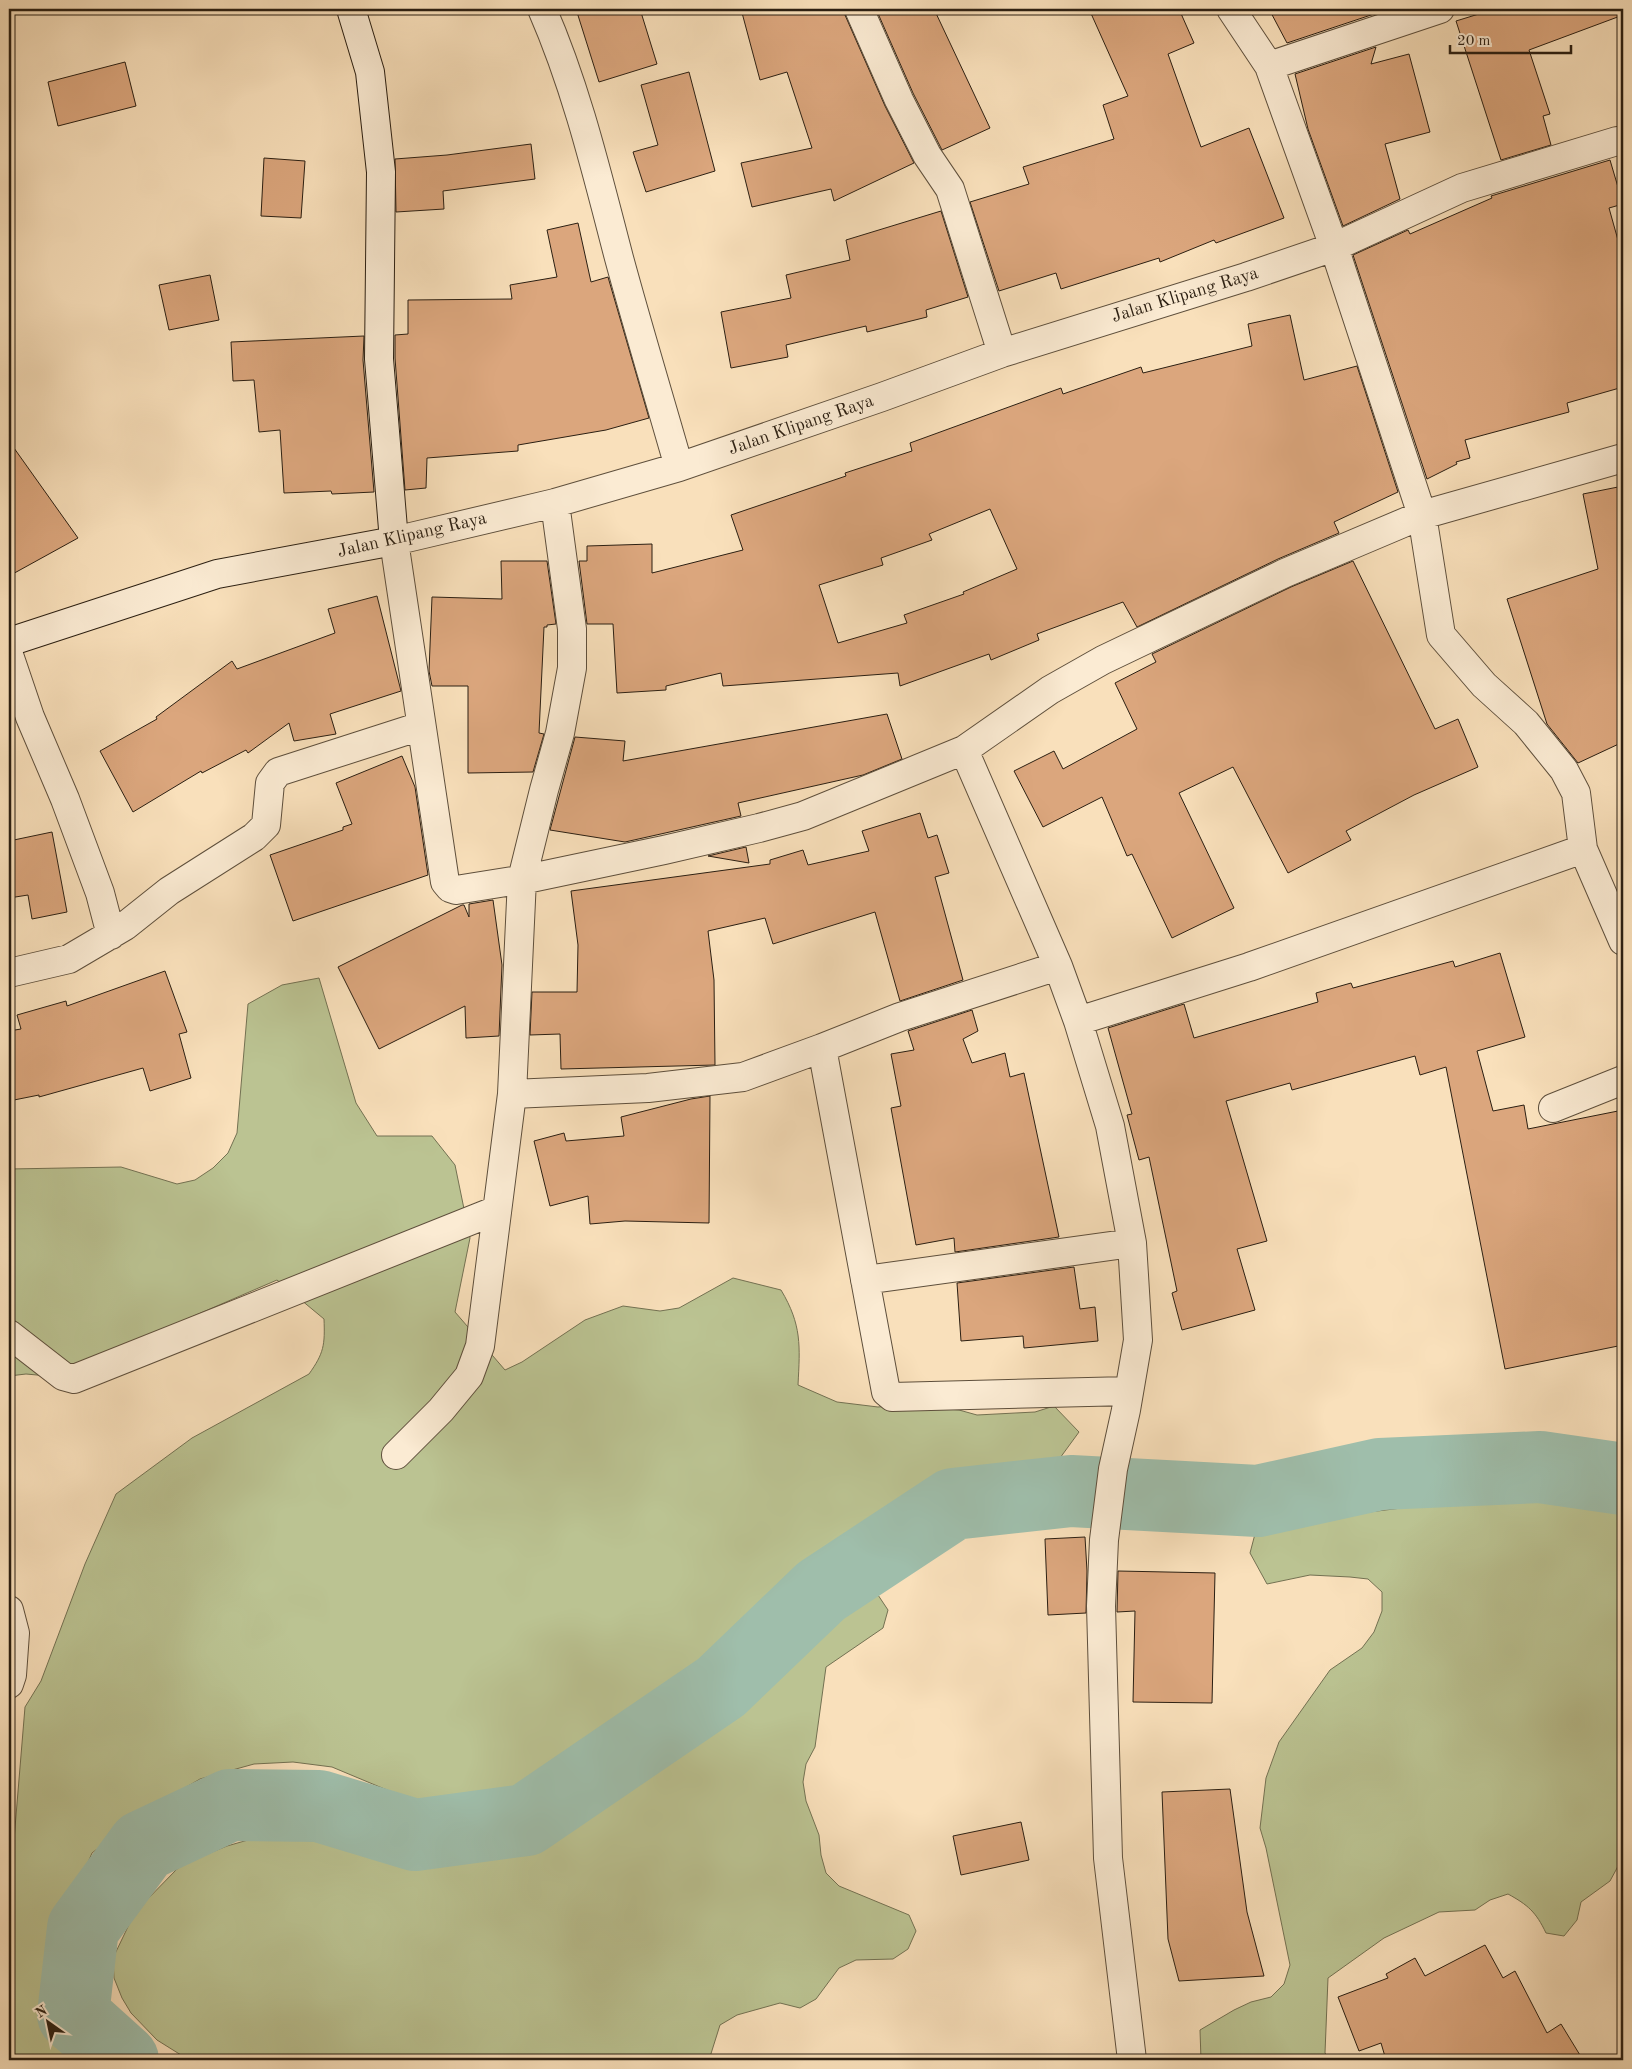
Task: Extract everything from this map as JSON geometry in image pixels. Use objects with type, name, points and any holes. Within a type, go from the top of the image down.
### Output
[{"type":"street","points":[[351,9],[370,72],[382,172],[379,359],[394,541],[446,882],[448,886],[456,890],[522,879],[674,848],[803,816],[964,750],[1050,690],[1103,660],[1286,573],[1422,515],[1623,458]]},
{"type":"street","points":[[542,9],[578,104],[622,270],[679,466]]},
{"type":"street","points":[[859,9],[903,108],[927,155],[950,189],[1002,353]]},
{"type":"street","points":[[1231,9],[1269,66],[1334,247],[1422,515],[1441,635],[1484,685],[1526,723],[1564,770],[1576,793],[1583,850],[1623,941]]},
{"type":"street","points":[[1269,66],[1440,9]]},
{"type":"street","name":"Jalan Klipang Raya","points":[[9,642],[217,574],[394,541],[554,503],[679,466],[882,397],[1002,353],[1246,277],[1334,247],[1462,188],[1618,141]]},
{"type":"street","points":[[396,1455],[441,1410],[469,1376],[480,1346],[512,1094],[522,879],[560,734],[572,668],[572,629],[554,503]]},
{"type":"street","points":[[9,655],[30,717],[100,893],[111,935]]},
{"type":"street","points":[[9,972],[69,960],[111,935],[169,891],[234,850],[263,829],[268,816],[270,783],[278,772],[421,726]]},
{"type":"street","points":[[964,750],[1058,966],[1078,1021],[1110,1126],[1132,1243],[1138,1340],[1113,1469],[1104,1540],[1101,1606],[1108,1858],[1132,2060]]},
{"type":"street","points":[[1078,1021],[1249,967],[1583,850]]},
{"type":"street","points":[[512,1094],[648,1088],[743,1077],[900,1017],[1058,966]]},
{"type":"street","points":[[822,1048],[886,1392],[892,1397],[1129,1391]]},
{"type":"street","points":[[1553,1108],[1623,1080]]},
{"type":"street","points":[[9,1334],[63,1376],[74,1379],[497,1210]]},
{"type":"street","points":[[865,1280],[1132,1243]]},
{"type":"street","points":[[9,1610],[15,1633],[12,1675],[9,1684]]},
{"type":"green space","points":[[319,978],[356,1103],[377,1136],[432,1136],[455,1165],[470,1238],[455,1312],[505,1370],[522,1362],[585,1320],[623,1306],[660,1311],[679,1308],[733,1278],[781,1290],[793,1314],[798,1336],[798,1385],[837,1402],[878,1407],[899,1405],[959,1410],[977,1415],[1035,1412],[1054,1406],[1079,1432],[1060,1458],[958,1486],[894,1514],[799,1594],[668,1693],[511,1801],[435,1820],[421,1808],[387,1790],[332,1767],[293,1762],[254,1764],[200,1779],[149,1809],[92,1853],[57,1937],[71,2051],[80,2060],[9,2060],[9,1848],[14,1840],[25,1707],[41,1681],[85,1564],[116,1494],[192,1438],[309,1374],[321,1354],[324,1342],[324,1319],[277,1280],[122,1347],[48,1376],[26,1374],[9,1376],[9,1169],[121,1167],[177,1184],[195,1180],[213,1168],[228,1153],[237,1133],[248,1004],[282,985]]},
{"type":"green space","points":[[1504,1496],[1623,1498],[1623,1774],[1619,1777],[1623,1795],[1623,1857],[1610,1881],[1581,1902],[1577,1920],[1564,1936],[1546,1933],[1531,1910],[1508,1894],[1490,1900],[1475,1910],[1439,1912],[1384,1938],[1328,1978],[1325,2053],[1330,2060],[1201,2060],[1200,2030],[1251,2002],[1271,1997],[1284,1984],[1290,1965],[1266,1848],[1260,1828],[1266,1778],[1279,1742],[1330,1670],[1362,1648],[1374,1632],[1382,1611],[1382,1592],[1368,1579],[1310,1575],[1267,1584],[1250,1553],[1255,1534],[1267,1519],[1286,1510],[1324,1514],[1361,1513],[1426,1505],[1465,1505],[1485,1502]]},
{"type":"green space","points":[[862,1588],[878,1595],[888,1610],[883,1628],[826,1667],[815,1747],[806,1764],[803,1782],[806,1801],[819,1835],[821,1855],[826,1873],[839,1886],[909,1915],[916,1931],[908,1949],[893,1959],[856,1960],[839,1968],[816,1999],[800,2008],[780,2003],[737,2015],[720,2025],[709,2060],[189,2060],[157,2040],[131,2013],[122,1998],[114,1978],[113,1958],[135,1912],[177,1869],[192,1860],[227,1846],[262,1836],[318,1833],[360,1837],[439,1851],[497,1844],[602,1805],[652,1772],[691,1731],[737,1695],[778,1657],[821,1622],[845,1594]]},
{"type":"building","points":[[576,9],[640,9],[657,64],[599,82]]},
{"type":"building","points":[[741,9],[844,9],[885,106],[914,163],[834,201],[831,189],[752,207],[741,163],[812,148],[787,72],[760,80]]},
{"type":"building","points":[[876,9],[934,9],[990,128],[942,150],[913,93]]},
{"type":"building","points":[[1089,9],[1179,9],[1194,43],[1168,54],[1201,147],[1249,128],[1284,218],[1216,243],[1214,240],[1160,262],[1159,258],[1061,289],[1056,273],[999,291],[970,202],[1029,184],[1023,167],[1114,139],[1103,105],[1128,96]]},
{"type":"building","points":[[1269,9],[1389,9],[1287,43]]},
{"type":"building","points":[[1495,9],[1623,9],[1623,15],[1529,50],[1550,114],[1543,116],[1551,145],[1501,160],[1456,21]]},
{"type":"building","points":[[1376,47],[1371,64],[1409,54],[1430,132],[1385,144],[1400,199],[1343,226],[1308,129],[1295,74]]},
{"type":"building","points":[[125,62],[136,106],[58,126],[48,82]]},
{"type":"building","points":[[689,72],[715,171],[646,192],[633,152],[658,145],[641,85]]},
{"type":"building","points":[[531,144],[535,179],[443,191],[444,209],[396,212],[395,159],[447,155]]},
{"type":"building","points":[[264,158],[305,161],[301,218],[261,216]]},
{"type":"building","points":[[1610,160],[1623,204],[1609,208],[1623,258],[1623,387],[1567,403],[1569,412],[1465,440],[1470,458],[1456,462],[1457,464],[1427,479],[1353,255],[1408,230],[1410,234],[1492,198],[1491,196]]},
{"type":"building","points":[[941,211],[968,297],[926,310],[927,317],[867,332],[866,326],[786,345],[788,357],[731,368],[721,312],[791,298],[786,275],[850,260],[846,240]]},
{"type":"building","points":[[578,223],[591,282],[608,277],[649,418],[606,430],[518,445],[518,451],[427,458],[426,488],[405,490],[395,335],[408,334],[408,300],[512,299],[510,285],[557,277],[547,230]]},
{"type":"building","points":[[210,275],[219,320],[169,330],[159,285]]},
{"type":"building","points":[[1290,315],[1304,380],[1357,366],[1398,492],[1334,522],[1339,533],[1278,559],[1137,627],[1123,602],[1037,634],[1039,640],[991,660],[989,654],[900,686],[898,673],[723,686],[721,673],[666,686],[666,690],[617,693],[613,624],[587,624],[579,561],[587,561],[587,546],[652,544],[652,573],[743,550],[731,515],[846,476],[845,473],[912,451],[910,443],[1061,388],[1063,394],[1141,367],[1143,373],[1252,346],[1248,324]],"holes":[[[990,509],[1017,569],[963,592],[964,594],[904,615],[907,623],[838,643],[819,585],[883,565],[881,558],[932,540],[929,534]]]},
{"type":"building","points":[[364,336],[363,360],[374,492],[332,494],[331,491],[284,493],[280,430],[259,432],[254,380],[233,381],[231,342]]},
{"type":"building","points":[[9,441],[78,538],[9,576]]},
{"type":"building","points":[[1623,486],[1623,742],[1578,763],[1547,724],[1507,599],[1598,569],[1583,494]]},
{"type":"building","points":[[501,561],[547,561],[556,624],[544,627],[539,733],[544,734],[533,772],[468,773],[468,686],[432,686],[429,671],[432,597],[502,599]]},
{"type":"building","points":[[1353,561],[1435,729],[1458,719],[1478,767],[1414,795],[1346,831],[1351,840],[1288,873],[1233,767],[1179,793],[1234,908],[1172,938],[1132,854],[1127,856],[1102,797],[1043,827],[1014,771],[1054,751],[1063,769],[1137,729],[1115,683],[1156,662],[1152,654],[1291,587]]},
{"type":"building","points":[[377,596],[401,691],[330,714],[336,734],[294,741],[289,723],[248,753],[246,750],[202,773],[201,771],[133,812],[100,751],[157,719],[156,717],[232,661],[237,669],[335,633],[328,609]]},
{"type":"building","points":[[887,714],[902,759],[863,775],[738,803],[741,816],[625,842],[550,830],[575,737],[625,741],[623,761]]},
{"type":"building","points":[[402,756],[415,787],[428,875],[293,921],[270,855],[343,830],[343,827],[352,824],[336,783]]},
{"type":"building","points":[[920,813],[928,838],[937,835],[949,873],[935,877],[963,980],[900,1001],[875,912],[773,944],[765,918],[708,931],[714,980],[715,1065],[561,1069],[560,1034],[530,1035],[532,992],[577,992],[578,945],[571,891],[770,864],[770,860],[803,850],[808,865],[869,851],[862,831]]},
{"type":"building","points":[[52,832],[67,912],[32,919],[28,895],[9,898],[9,841]]},
{"type":"building","points":[[746,847],[749,863],[708,856]]},
{"type":"building","points":[[493,900],[502,965],[499,1036],[466,1038],[465,1006],[379,1049],[338,967],[462,905],[464,905],[469,917],[469,904]]},
{"type":"building","points":[[1500,953],[1525,1037],[1477,1051],[1493,1111],[1524,1105],[1528,1129],[1623,1110],[1623,1345],[1505,1369],[1446,1067],[1420,1075],[1415,1056],[1292,1090],[1290,1083],[1226,1101],[1267,1241],[1237,1249],[1255,1310],[1182,1330],[1172,1293],[1177,1291],[1149,1157],[1139,1160],[1127,1115],[1132,1114],[1108,1028],[1184,1004],[1194,1038],[1318,1002],[1316,993],[1351,983],[1353,988],[1453,961],[1455,967]]},
{"type":"building","points":[[165,971],[187,1032],[179,1034],[191,1078],[150,1091],[143,1068],[39,1097],[39,1095],[9,1101],[9,1031],[21,1029],[17,1015],[66,1001],[67,1006]]},
{"type":"building","points":[[972,1010],[978,1031],[963,1039],[972,1063],[1005,1053],[1010,1077],[1024,1073],[1059,1237],[955,1252],[954,1238],[916,1245],[891,1108],[901,1106],[891,1054],[914,1050],[908,1031]]},
{"type":"building","points":[[710,1096],[709,1223],[625,1221],[590,1224],[588,1196],[550,1206],[534,1141],[564,1133],[566,1141],[624,1136],[621,1117]]},
{"type":"building","points":[[1074,1267],[1080,1309],[1095,1307],[1098,1341],[1024,1348],[1023,1336],[961,1341],[957,1283]]},
{"type":"building","points":[[1085,1537],[1087,1571],[1086,1613],[1048,1615],[1045,1539]]},
{"type":"building","points":[[1118,1571],[1215,1573],[1212,1703],[1133,1702],[1135,1611],[1117,1612]]},
{"type":"building","points":[[1230,1789],[1247,1912],[1264,1976],[1179,1981],[1168,1939],[1162,1792]]},
{"type":"building","points":[[1021,1822],[1029,1860],[961,1875],[953,1836]]},
{"type":"building","points":[[1485,1945],[1503,1978],[1515,1971],[1547,2033],[1561,2024],[1583,2060],[1386,2060],[1381,2043],[1359,2051],[1338,1997],[1388,1978],[1386,1974],[1415,1958],[1425,1976]]},
{"type":"waterway","points":[[123,2060],[73,2015],[83,1928],[143,1846],[230,1805],[319,1806],[415,1835],[526,1820],[721,1687],[821,1591],[953,1504],[1071,1491],[1258,1501],[1380,1474],[1540,1467],[1623,1479]]}]
